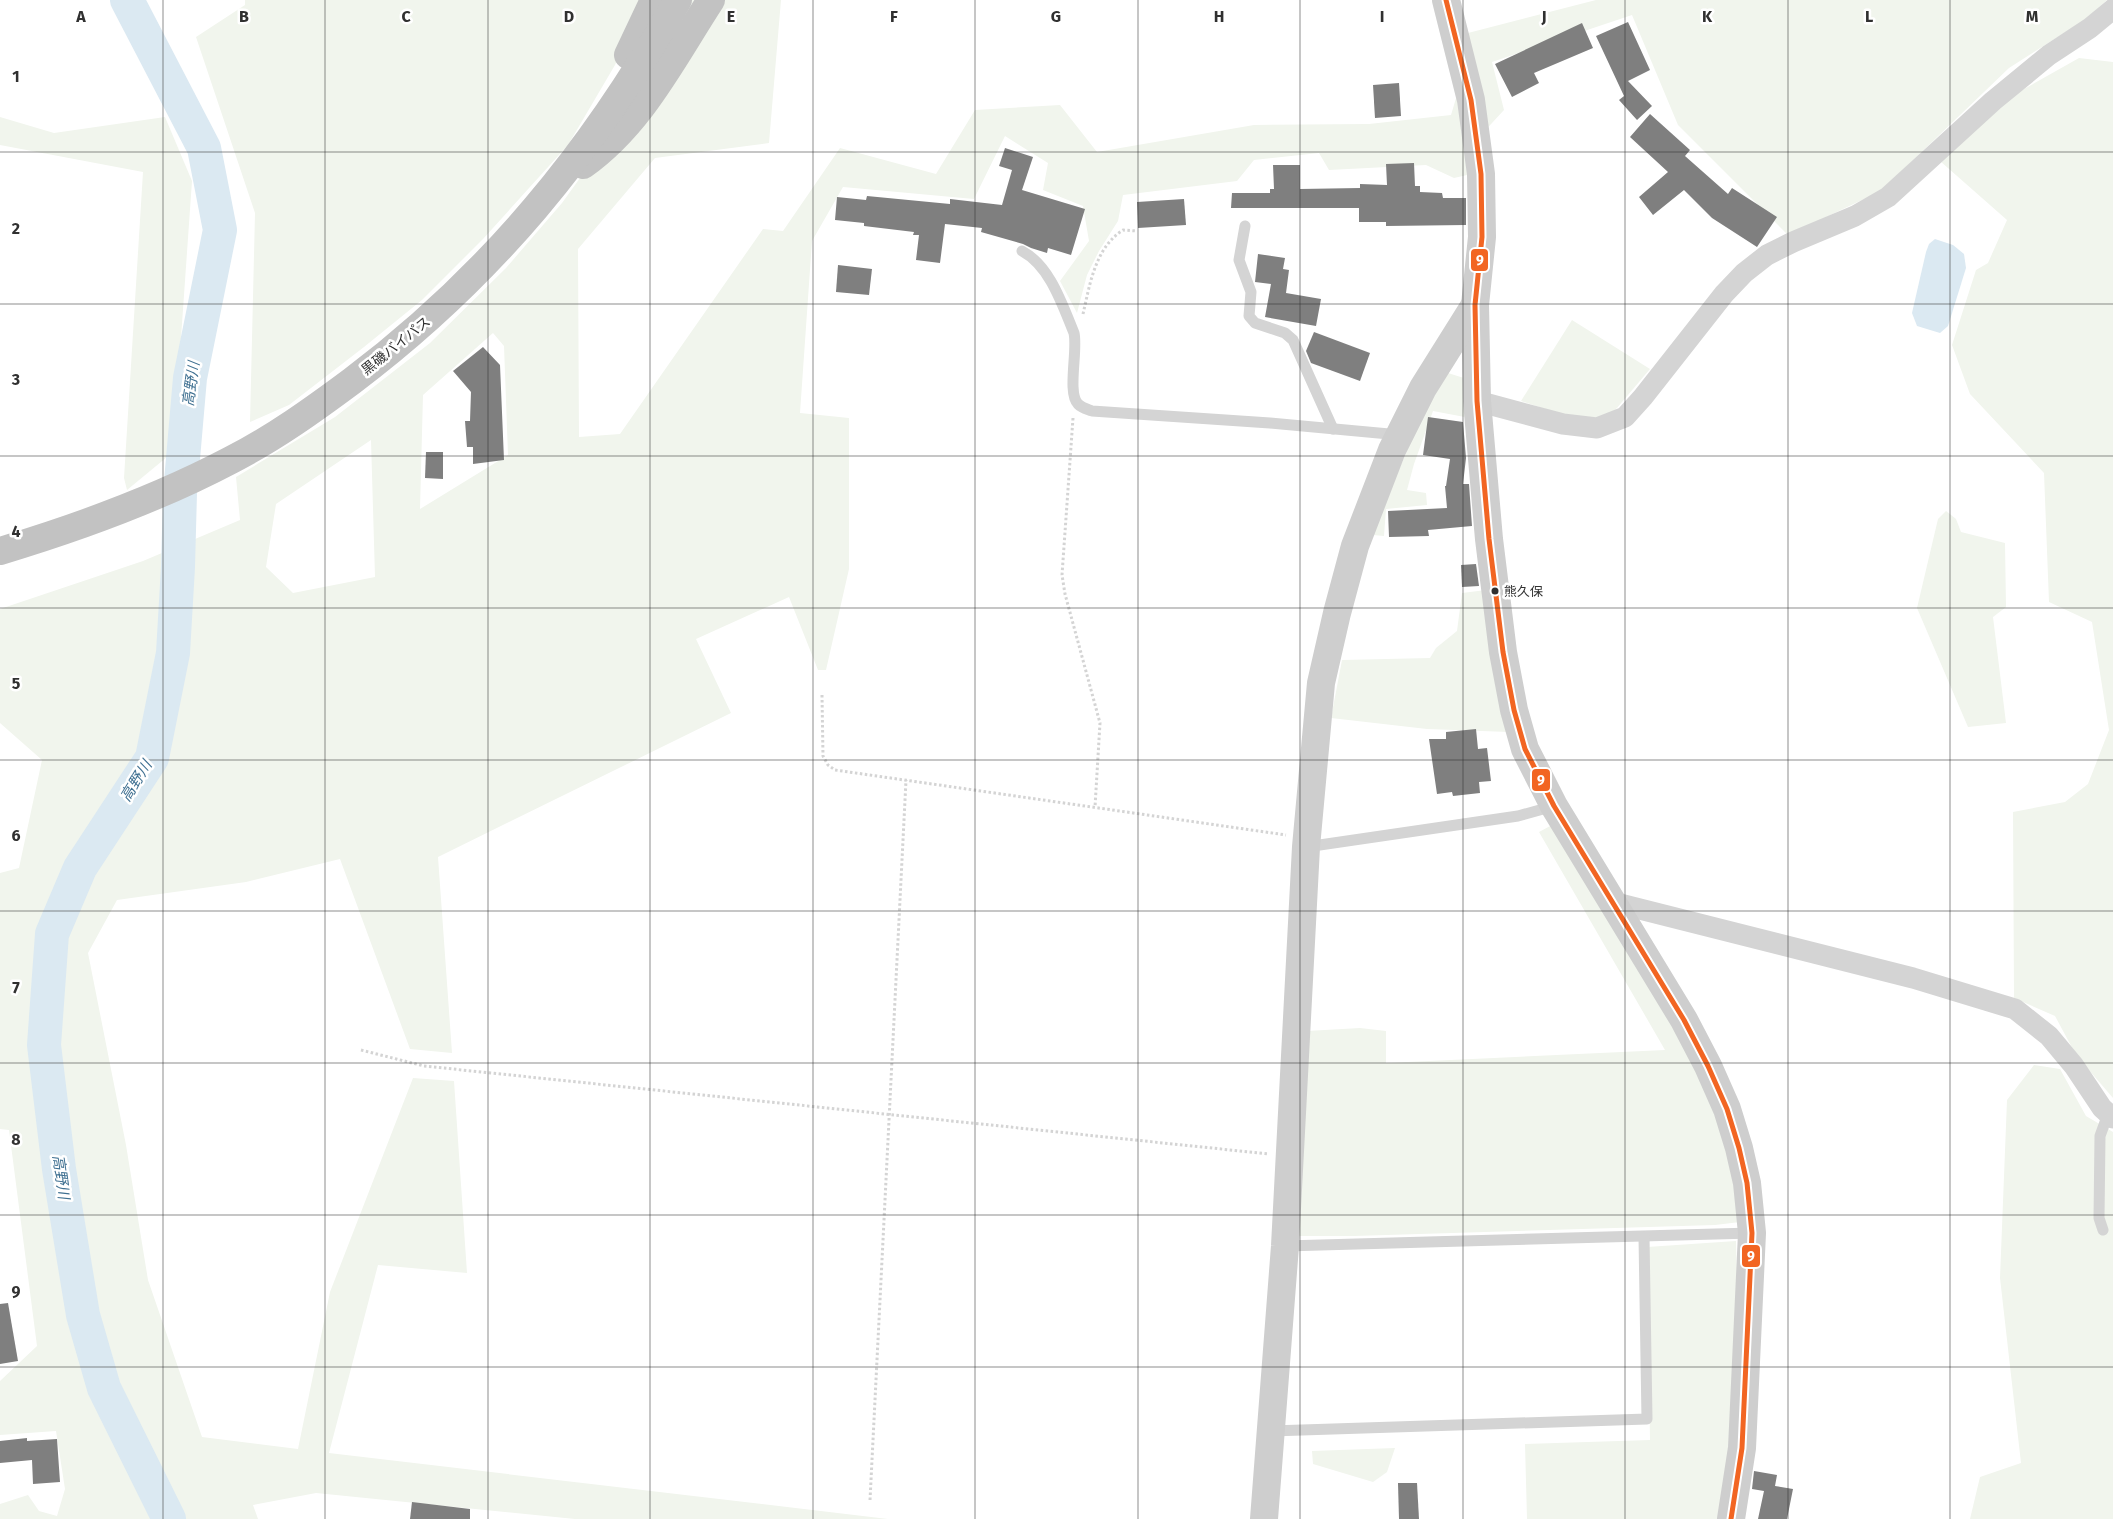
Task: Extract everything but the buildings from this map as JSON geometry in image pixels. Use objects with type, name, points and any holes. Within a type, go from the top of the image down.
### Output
[{"type":"highway","points":[[578,157],[654,0]]},
{"type":"highway","name":"黒磯バイパス","points":[[0,551],[65,532],[141,503],[231,460],[275,435],[318,407],[418,328],[451,300],[491,259],[578,157],[650,50],[678,0]]},
{"type":"highway","points":[[557,183],[598,155],[620,134],[650,97],[711,0]]},
{"type":"main road","points":[[1446,0],[1471,100],[1481,174],[1482,237],[1475,305],[1477,401],[1489,540],[1503,652],[1514,710],[1525,749],[1554,806],[1684,1020],[1708,1066],[1727,1109],[1747,1183],[1752,1232],[1742,1448],[1731,1519]]},
{"type":"main road","points":[[1264,1519],[1285,1246],[1306,842],[1321,683],[1337,613],[1356,546],[1400,435],[1423,388],[1475,305]]},
{"type":"street","points":[[1477,401],[1563,424],[1597,428],[1625,417],[1724,294],[1744,274],[1767,255],[1855,216],[1888,197],[1993,101],[2049,55],[2113,10]]},
{"type":"street","points":[[1612,902],[1913,978],[2015,1008],[2049,1036],[2074,1066],[2102,1108],[2110,1116]]},
{"type":"lane","points":[[1244,226],[1239,260],[1251,292],[1249,316],[1255,323],[1285,333],[1293,340],[1333,428]]},
{"type":"lane","points":[[1022,251],[1033,257],[1044,269],[1066,314],[1076,343],[1073,393],[1076,403],[1084,409],[1400,435]]},
{"type":"lane","points":[[1306,842],[1518,816],[1554,806]]},
{"type":"lane","points":[[2103,1230],[2099,1218],[2100,1136],[2110,1116]]},
{"type":"lane","points":[[1285,1246],[1644,1237],[1752,1232]]},
{"type":"lane","points":[[1270,1431],[1647,1419],[1644,1237]]},
{"type":"path","points":[[1076,343],[1092,276],[1107,243],[1123,230],[1137,231]]},
{"type":"path","points":[[1076,403],[1062,575],[1065,594],[1100,723],[1095,807]]},
{"type":"path","points":[[822,694],[823,756],[828,765],[835,770],[1095,807],[1306,842]]},
{"type":"path","points":[[870,1500],[906,780]]},
{"type":"path","points":[[360,1050],[424,1066],[1290,1156]]},
{"type":"shaded area","points":[[245,0],[645,0],[615,65],[568,145],[483,239],[422,300],[364,347],[289,405],[250,422],[255,213],[196,37],[245,5]]},
{"type":"shaded area","points":[[692,0],[781,0],[769,143],[655,158],[578,249],[579,437],[620,434],[763,229],[783,231],[840,148],[936,174],[975,110],[1060,105],[1097,152],[1254,125],[1369,124],[1451,115],[1471,48],[1468,33],[1596,0],[2107,0],[2086,19],[2009,68],[1881,191],[1788,235],[1678,125],[1632,15],[1492,62],[1504,110],[1468,149],[1467,175],[1454,178],[1426,165],[1329,170],[1319,153],[1254,160],[1237,181],[1123,195],[1118,221],[1099,251],[1087,275],[1077,313],[1060,281],[1089,241],[1083,206],[1043,190],[1048,163],[1005,136],[974,199],[843,187],[812,241],[800,413],[849,418],[849,569],[826,670],[818,670],[789,597],[696,639],[731,713],[438,857],[452,1053],[410,1049],[340,859],[246,882],[117,900],[88,953],[126,1145],[148,1280],[202,1437],[298,1449],[330,1292],[413,1078],[454,1081],[467,1273],[378,1265],[329,1453],[888,1519],[575,1519],[316,1493],[253,1505],[258,1519],[0,1519],[0,1504],[28,1495],[39,1511],[57,1516],[65,1489],[56,1431],[0,1435],[0,1381],[37,1346],[9,1130],[0,1129],[0,873],[19,868],[42,760],[0,723],[0,609],[143,561],[240,520],[236,477],[335,417],[430,343],[506,268],[562,203],[649,82]],"holes":[[[493,333],[504,346],[508,455],[420,509],[423,395]],[[371,440],[375,577],[293,593],[266,567],[276,504]]]},
{"type":"shaded area","points":[[2079,58],[2113,62],[2113,1098],[2076,1055],[2055,1016],[2014,998],[2013,812],[2065,802],[2088,784],[2109,730],[2092,622],[2049,602],[2044,473],[1970,394],[1952,345],[1976,270],[1988,263],[2007,220],[1940,161],[2017,93]]},
{"type":"shaded area","points":[[0,117],[54,133],[165,117],[192,181],[173,452],[127,490],[124,478],[143,172],[0,145]]},
{"type":"shaded area","points":[[1935,239],[1953,245],[1964,254],[1966,268],[1948,326],[1940,333],[1917,326],[1912,313],[1926,252],[1929,244]]},
{"type":"shaded area","points":[[1572,320],[1650,369],[1611,415],[1582,421],[1521,401]]},
{"type":"shaded area","points":[[1448,373],[1467,379],[1470,418],[1433,411],[1407,490],[1426,493],[1427,505],[1386,509],[1384,536],[1373,535],[1380,513],[1423,414]]},
{"type":"shaded area","points":[[1946,511],[1956,519],[1961,532],[2005,543],[2006,607],[1993,617],[2006,723],[1968,727],[1917,608],[1938,519]]},
{"type":"shaded area","points":[[1486,590],[1509,732],[1427,729],[1331,718],[1342,660],[1430,658],[1436,648],[1457,631],[1462,593]]},
{"type":"shaded area","points":[[1552,825],[1691,1056],[1731,1153],[1740,1222],[1715,1225],[1354,1236],[1295,1236],[1307,1031],[1360,1028],[1386,1031],[1386,1063],[1665,1050],[1539,832]]},
{"type":"shaded area","points":[[2034,1065],[2060,1069],[2086,1116],[2113,1132],[2113,1519],[1970,1519],[1980,1477],[2021,1463],[2000,1278],[2007,1100]]},
{"type":"shaded area","points":[[1736,1241],[1738,1323],[1724,1519],[1527,1519],[1525,1444],[1650,1440],[1647,1247]]},
{"type":"shaded area","points":[[1395,1448],[1387,1472],[1373,1482],[1313,1464],[1312,1451]]},
{"type":"waterway","name":"高野川","points":[[127,0],[204,148],[220,230],[190,378],[180,493],[173,653],[152,758],[80,868],[52,934],[44,1045],[59,1169],[83,1315],[104,1388],[169,1519]]},
{"type":"transit line","name":"9","points":[[1446,0],[1471,100],[1481,174],[1482,237],[1475,305],[1477,401],[1489,539],[1503,652],[1514,710],[1525,749],[1554,806],[1684,1020],[1708,1066],[1727,1109],[1747,1183],[1752,1233],[1742,1448],[1731,1519]]},
{"type":"place","name":"熊久保","points":[[1495,591]]}]
